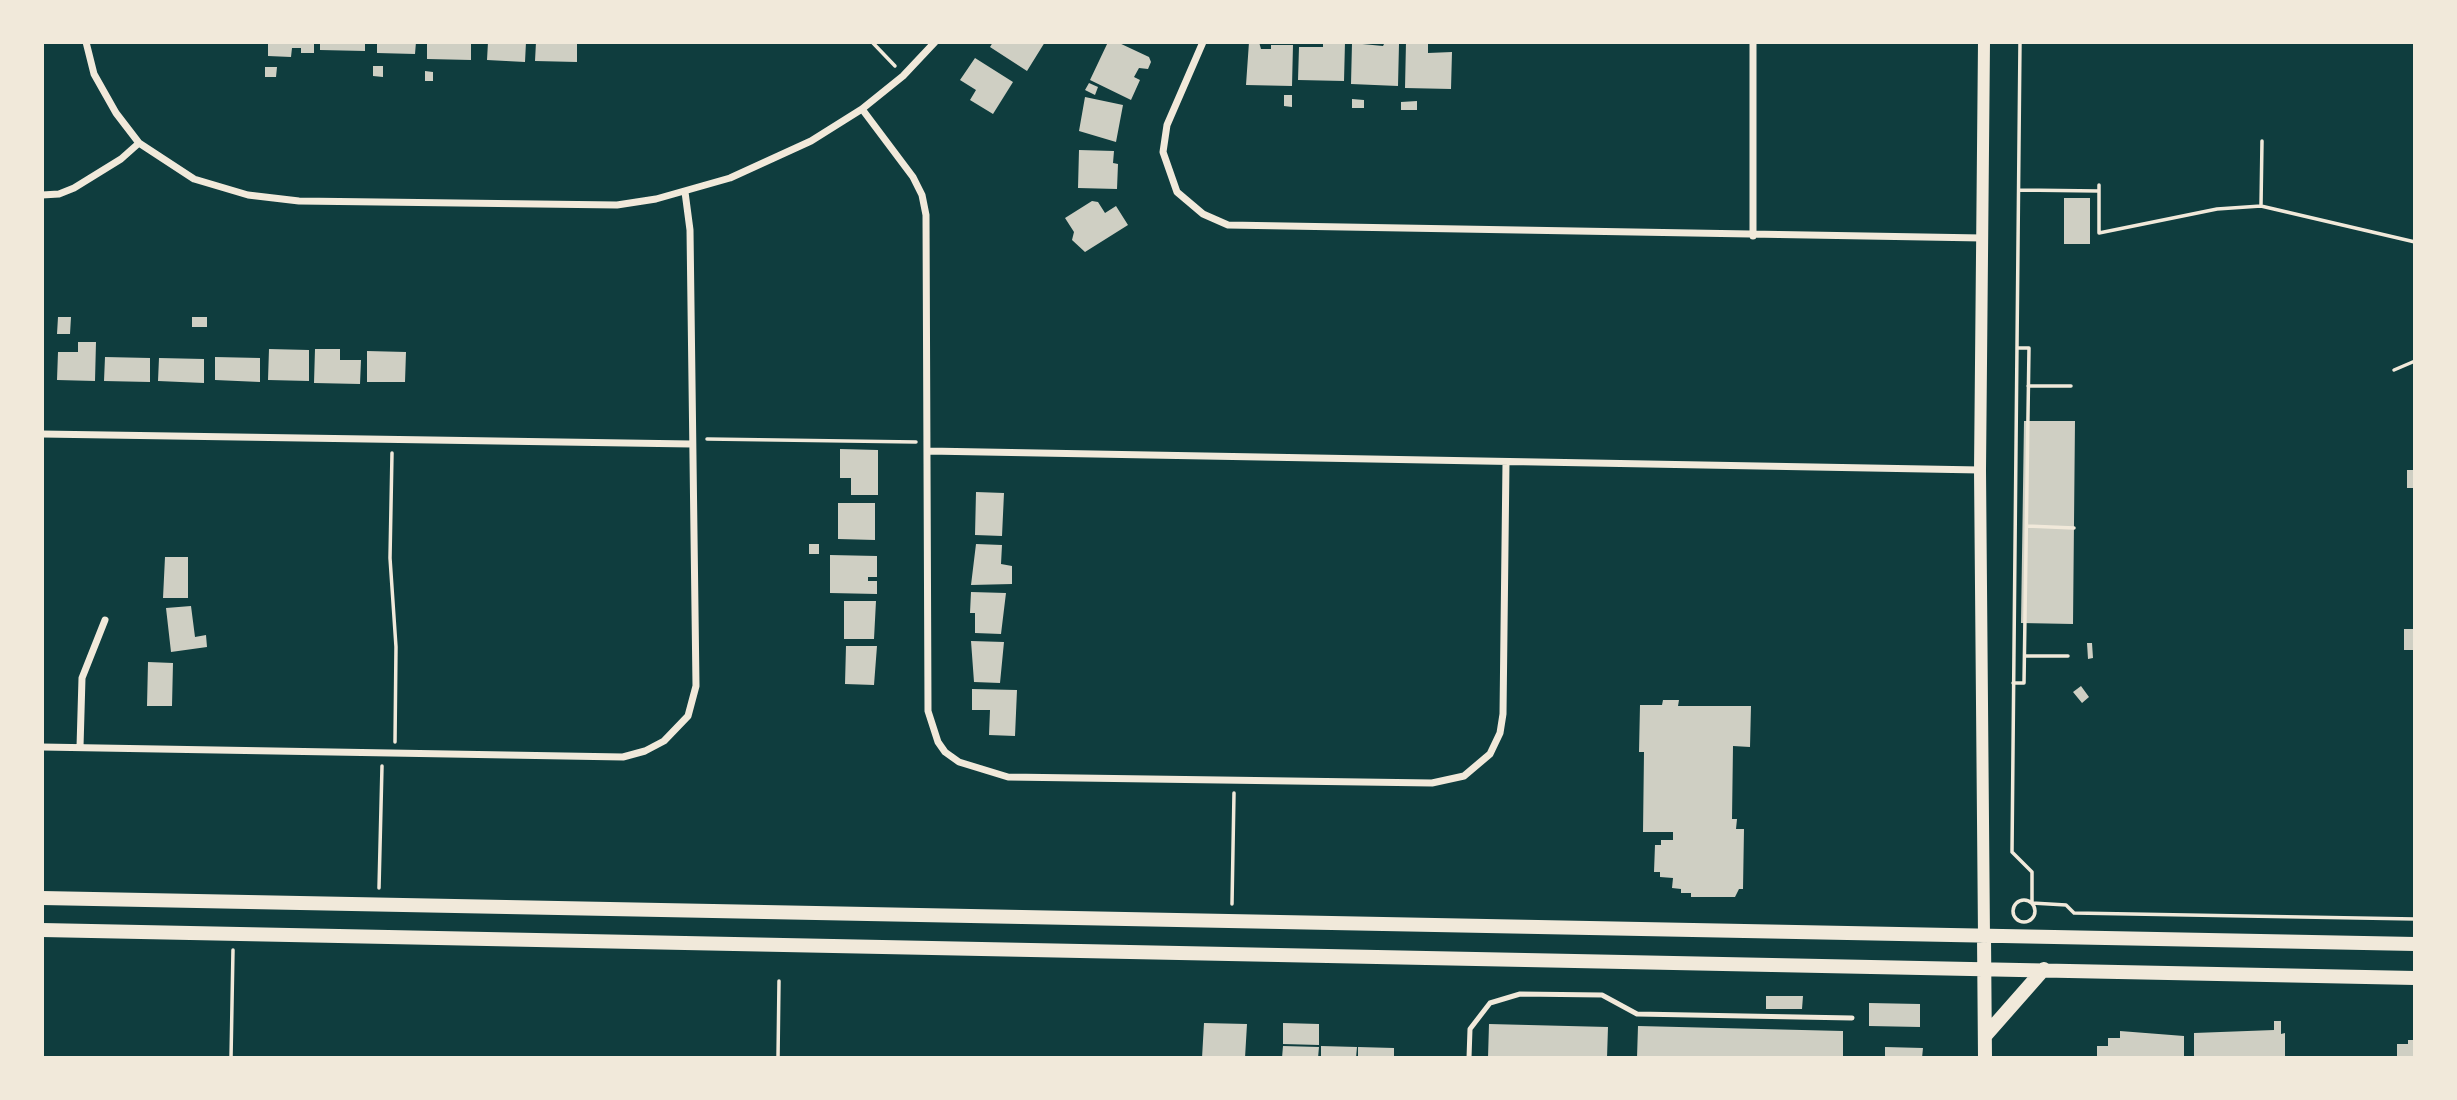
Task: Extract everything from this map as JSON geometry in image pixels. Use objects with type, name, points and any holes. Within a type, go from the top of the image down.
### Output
[{"type":"main road","points":[[42,898],[2415,944]]},
{"type":"main road","points":[[42,930],[1984,967],[2415,978]]},
{"type":"main road","points":[[1984,937],[1985,1058]]},
{"type":"main road","points":[[1985,1036],[2044,969]]},
{"type":"street","points":[[86,42],[94,74],[116,113],[139,143],[194,179],[248,195],[299,201],[617,205],[685,192],[766,163],[811,141],[862,109],[903,76],[935,42]]},
{"type":"street","points":[[1203,42],[1167,125],[1163,152],[1178,192],[1203,214],[1228,225],[1982,238]]},
{"type":"street","points":[[1753,42],[1753,236]]},
{"type":"street","points":[[1984,42],[1980,470],[1984,937]]},
{"type":"street","points":[[862,109],[914,177],[922,195],[926,215],[928,711],[931,728],[945,752],[972,768],[1008,777],[1447,782],[1464,776],[1490,754],[1500,733],[1503,714],[1506,462]]},
{"type":"street","points":[[42,195],[74,188],[113,165],[139,143]]},
{"type":"street","points":[[42,747],[623,757],[645,751],[675,732],[688,716],[696,686],[690,230],[685,192]]},
{"type":"street","points":[[42,434],[393,440],[691,441]]},
{"type":"street","points":[[929,451],[1980,470]]},
{"type":"street","points":[[80,747],[82,678],[105,620]]},
{"type":"lane","points":[[1469,1058],[1470,1029],[1490,1003],[1520,994],[1602,996],[1637,1014],[1852,1018]]},
{"type":"path","points":[[873,42],[903,76]]},
{"type":"path","points":[[2020,42],[2012,852],[2032,872],[2032,903],[2035,912],[2032,919],[2019,920],[2014,911],[2022,900],[2032,903],[2066,905],[2074,912],[2415,919]]},
{"type":"path","points":[[2261,206],[2262,141]]},
{"type":"path","points":[[2099,185],[2099,233],[2217,209],[2261,206],[2415,242]]},
{"type":"path","points":[[2019,190],[2099,191]]},
{"type":"path","points":[[2013,683],[2024,683],[2029,348],[2017,348]]},
{"type":"path","points":[[2394,370],[2415,361]]},
{"type":"path","points":[[2028,386],[2071,386]]},
{"type":"path","points":[[393,440],[390,558],[396,647],[395,754]]},
{"type":"path","points":[[691,441],[928,442]]},
{"type":"path","points":[[2026,526],[2074,528]]},
{"type":"path","points":[[2025,656],[2068,656]]},
{"type":"path","points":[[379,906],[382,753]]},
{"type":"path","points":[[1231,923],[1234,780]]},
{"type":"path","points":[[231,1058],[233,934]]},
{"type":"path","points":[[778,1058],[779,981]]},
{"type":"building","points":[[268,42],[314,42],[314,53],[301,53],[301,48],[292,48],[291,57],[268,56]]},
{"type":"building","points":[[320,42],[365,42],[365,51],[320,50]]},
{"type":"building","points":[[377,42],[416,42],[415,54],[377,53]]},
{"type":"building","points":[[427,42],[471,42],[471,60],[427,59]]},
{"type":"building","points":[[488,42],[526,42],[525,62],[487,60]]},
{"type":"building","points":[[536,42],[577,42],[577,62],[535,61]]},
{"type":"building","points":[[993,42],[1045,42],[1027,71],[990,47]]},
{"type":"building","points":[[1108,42],[1117,42],[1149,57],[1151,62],[1148,69],[1139,68],[1134,77],[1140,80],[1131,100],[1090,80]]},
{"type":"building","points":[[1249,42],[1259,42],[1261,49],[1271,49],[1271,45],[1293,45],[1292,86],[1246,85]]},
{"type":"building","points":[[1323,42],[1345,42],[1344,81],[1298,80],[1299,47],[1323,47]]},
{"type":"building","points":[[1385,42],[1399,44],[1398,86],[1351,84],[1352,43],[1383,46]]},
{"type":"building","points":[[1406,42],[1428,42],[1428,53],[1452,52],[1451,89],[1405,88]]},
{"type":"building","points":[[975,58],[1013,82],[993,114],[970,100],[976,90],[960,80]]},
{"type":"building","points":[[373,66],[383,66],[383,77],[373,76]]},
{"type":"building","points":[[265,67],[277,67],[276,77],[265,77]]},
{"type":"building","points":[[425,71],[433,72],[433,81],[425,81]]},
{"type":"building","points":[[1089,83],[1098,87],[1095,95],[1085,90]]},
{"type":"building","points":[[1284,95],[1292,95],[1292,107],[1284,106]]},
{"type":"building","points":[[1085,97],[1123,105],[1116,142],[1079,131]]},
{"type":"building","points":[[1352,99],[1364,100],[1364,108],[1352,108]]},
{"type":"building","points":[[1417,101],[1417,110],[1401,110],[1401,102]]},
{"type":"building","points":[[1079,150],[1114,151],[1113,163],[1118,164],[1117,189],[1078,188]]},
{"type":"building","points":[[2064,198],[2090,198],[2090,244],[2064,244]]},
{"type":"building","points":[[1092,201],[1098,202],[1105,213],[1116,206],[1128,225],[1085,252],[1072,240],[1074,232],[1065,218]]},
{"type":"building","points":[[58,317],[71,317],[70,334],[57,334]]},
{"type":"building","points":[[192,317],[207,317],[207,327],[192,327]]},
{"type":"building","points":[[78,342],[96,342],[95,381],[57,380],[58,352],[78,352]]},
{"type":"building","points":[[269,349],[309,350],[309,381],[268,380]]},
{"type":"building","points":[[315,349],[340,349],[340,360],[361,360],[360,384],[314,383]]},
{"type":"building","points":[[367,351],[406,352],[405,382],[367,382]]},
{"type":"building","points":[[105,357],[150,358],[150,382],[104,381]]},
{"type":"building","points":[[215,357],[260,358],[260,382],[215,380]]},
{"type":"building","points":[[159,358],[204,359],[204,383],[158,381]]},
{"type":"building","points":[[2024,421],[2075,421],[2073,624],[2021,623]]},
{"type":"building","points":[[840,449],[878,450],[878,495],[851,495],[851,478],[840,478]]},
{"type":"building","points":[[2407,470],[2415,470],[2415,488],[2407,488]]},
{"type":"building","points":[[976,492],[1004,493],[1002,536],[975,535]]},
{"type":"building","points":[[838,503],[875,503],[875,540],[838,539]]},
{"type":"building","points":[[809,544],[819,544],[819,554],[809,554]]},
{"type":"building","points":[[976,544],[1002,545],[1001,564],[1012,566],[1012,584],[971,585]]},
{"type":"building","points":[[830,555],[877,556],[877,577],[868,577],[868,581],[877,581],[877,594],[830,593]]},
{"type":"building","points":[[165,557],[188,557],[188,598],[163,598]]},
{"type":"building","points":[[971,592],[1006,593],[1001,634],[975,633],[975,613],[970,613]]},
{"type":"building","points":[[844,601],[876,601],[874,639],[844,639]]},
{"type":"building","points":[[191,606],[195,637],[206,635],[207,647],[171,652],[166,608]]},
{"type":"building","points":[[2404,629],[2415,629],[2415,650],[2404,650]]},
{"type":"building","points":[[971,641],[1004,642],[1000,683],[974,682]]},
{"type":"building","points":[[2087,643],[2092,643],[2093,658],[2088,659]]},
{"type":"building","points":[[846,646],[877,646],[874,685],[845,684]]},
{"type":"building","points":[[148,662],[173,663],[172,706],[147,706]]},
{"type":"building","points":[[2081,686],[2089,697],[2082,703],[2073,692]]},
{"type":"building","points":[[972,689],[1017,690],[1015,736],[989,735],[990,710],[972,710]]},
{"type":"building","points":[[1663,700],[1679,700],[1678,706],[1751,706],[1750,747],[1733,746],[1732,819],[1737,819],[1736,829],[1744,829],[1743,889],[1739,889],[1735,897],[1691,897],[1691,893],[1681,893],[1681,889],[1672,888],[1673,878],[1660,877],[1660,872],[1654,872],[1655,845],[1661,845],[1661,840],[1673,840],[1673,832],[1643,832],[1644,752],[1639,752],[1640,705],[1662,705]]},
{"type":"building","points":[[1766,996],[1803,996],[1802,1009],[1766,1009]]},
{"type":"building","points":[[1869,1003],[1920,1004],[1920,1027],[1869,1026]]},
{"type":"building","points":[[2274,1021],[2281,1021],[2281,1034],[2285,1033],[2285,1058],[2194,1058],[2194,1033],[2274,1030]]},
{"type":"building","points":[[1204,1023],[1247,1024],[1245,1058],[1202,1058]]},
{"type":"building","points":[[1283,1023],[1319,1024],[1319,1045],[1283,1044]]},
{"type":"building","points":[[1489,1024],[1608,1027],[1607,1058],[1488,1058]]},
{"type":"building","points":[[1638,1026],[1843,1031],[1843,1058],[1637,1058]]},
{"type":"building","points":[[2120,1031],[2184,1036],[2184,1058],[2097,1058],[2097,1046],[2108,1046],[2108,1038],[2120,1038]]},
{"type":"building","points":[[2408,1040],[2415,1040],[2415,1058],[2397,1058],[2397,1044],[2408,1044]]},
{"type":"building","points":[[1283,1046],[1319,1047],[1318,1058],[1282,1058]]},
{"type":"building","points":[[1321,1046],[1357,1047],[1356,1058],[1321,1058]]},
{"type":"building","points":[[1358,1047],[1394,1048],[1394,1058],[1358,1058]]},
{"type":"building","points":[[1885,1047],[1923,1048],[1922,1058],[1885,1058]]}]
